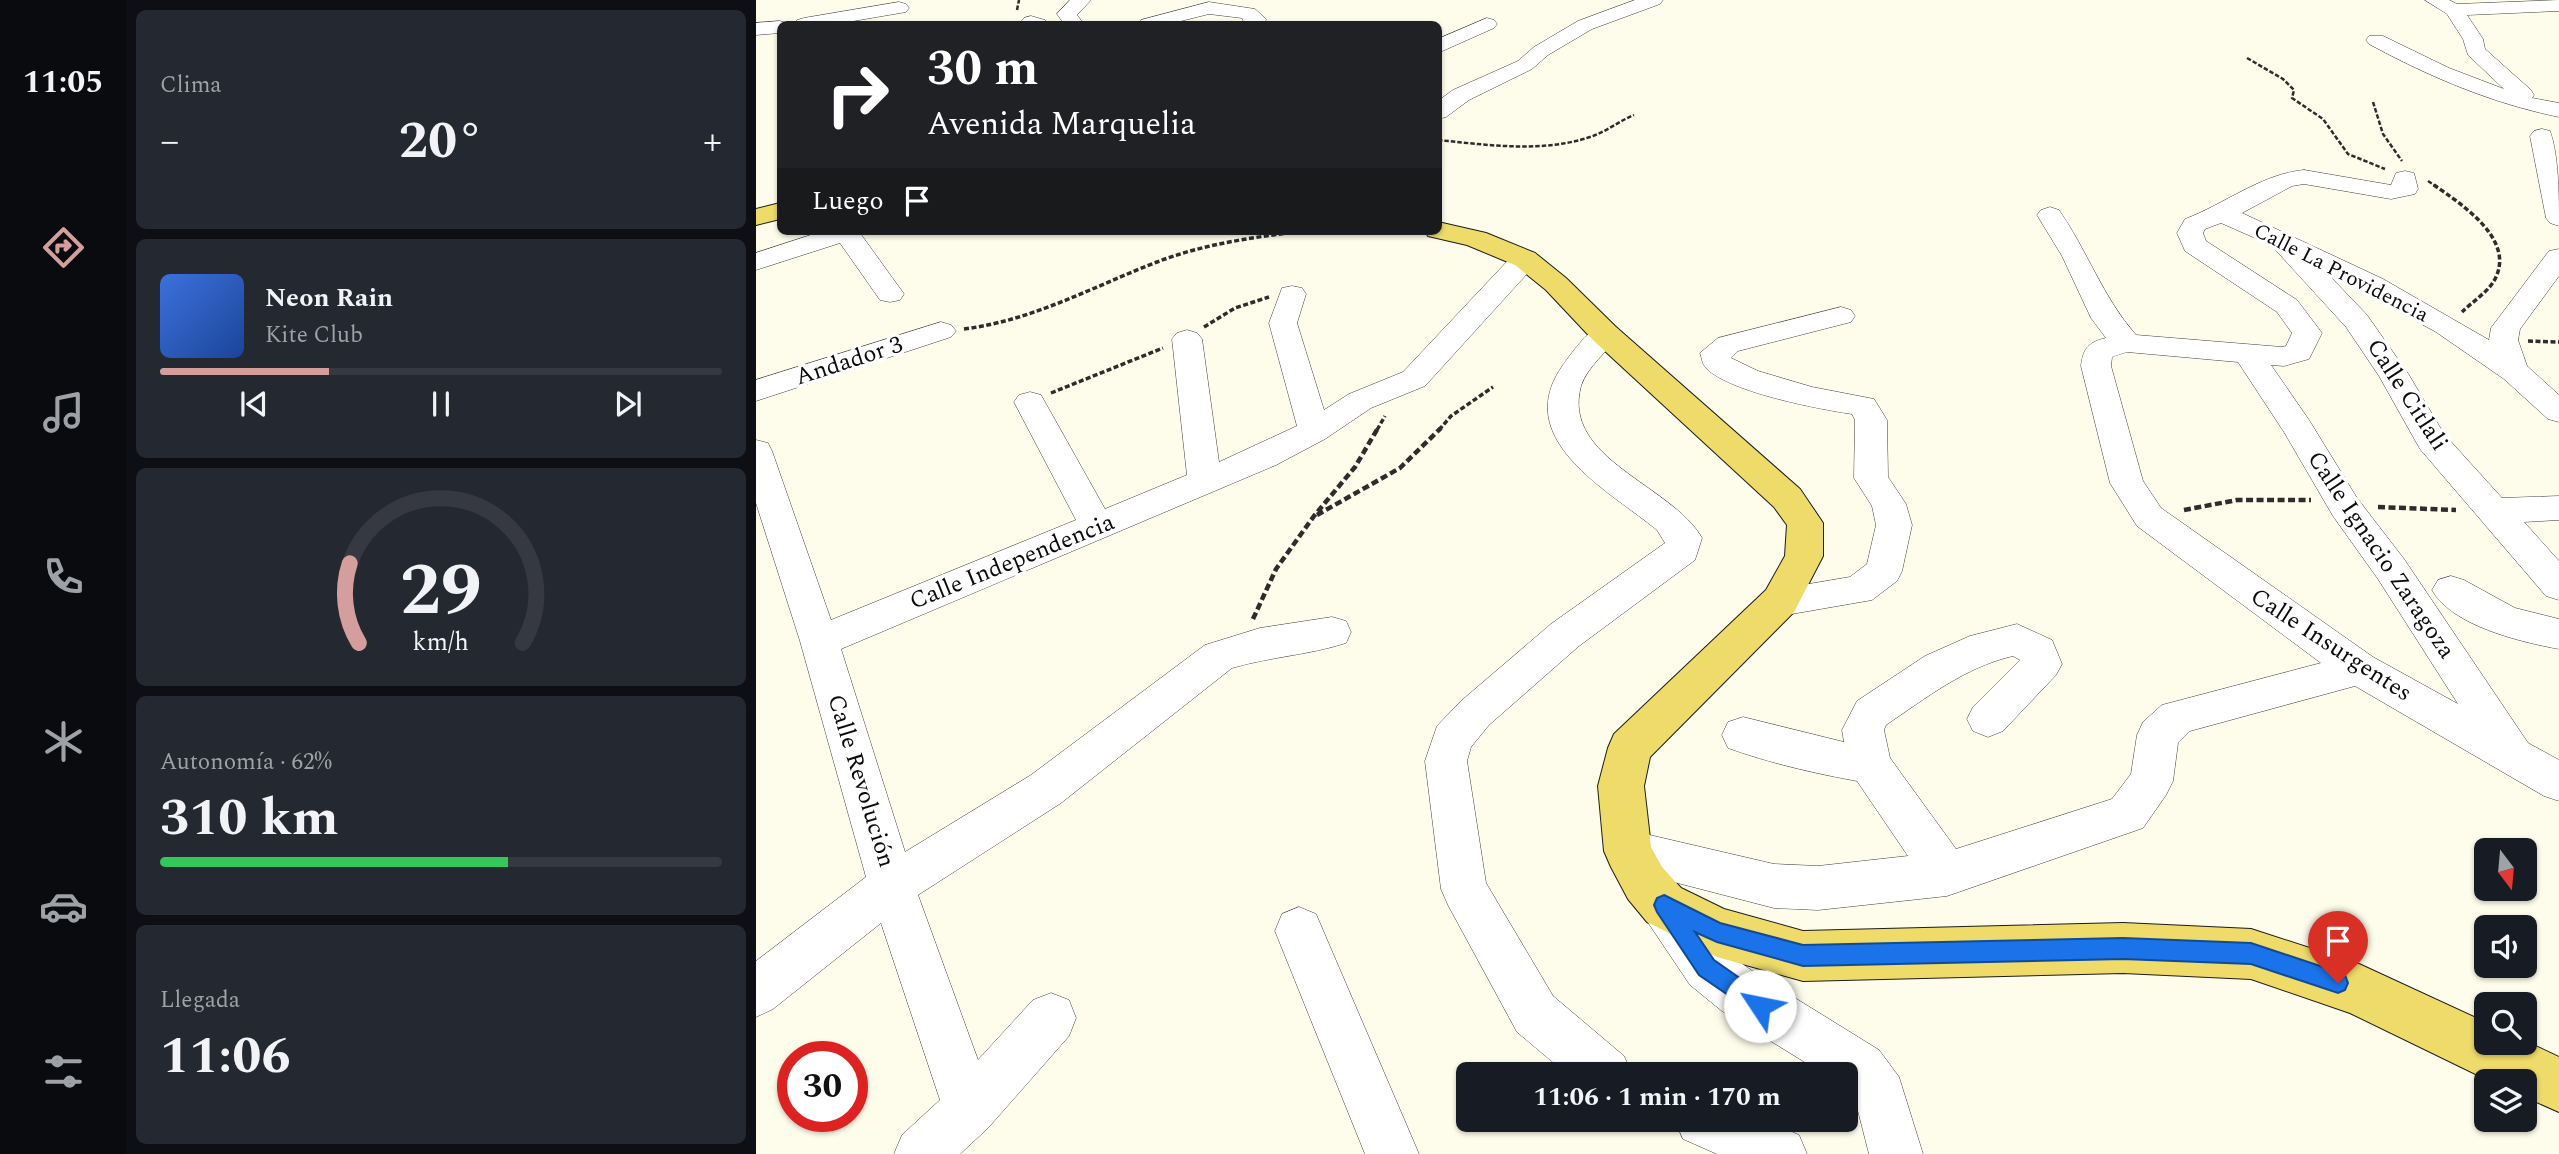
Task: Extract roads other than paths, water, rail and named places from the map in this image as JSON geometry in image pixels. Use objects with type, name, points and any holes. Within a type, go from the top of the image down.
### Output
[{"type":"main road","points":[[756,217],[777,212]]},
{"type":"main road","points":[[1442,231],[1476,239],[1525,260],[1556,284],[1605,334],[1787,498],[1805,523],[1804,556],[1780,601],[1630,748],[1621,786],[1646,880],[1717,932],[1803,956],[2123,948],[2251,954],[2359,990],[2559,1085]]},
{"type":"street","points":[[1072,21],[1067,14],[1081,0]]},
{"type":"street","points":[[1442,109],[1461,95],[1525,65],[1541,51],[1585,25],[1653,0]]},
{"type":"street","points":[[2435,0],[2454,10],[2473,39],[2475,51],[2521,93],[2529,105]]},
{"type":"street","points":[[2454,10],[2546,3]]},
{"type":"street","points":[[821,21],[899,8]]},
{"type":"street","points":[[1159,21],[1209,8],[1248,13],[1256,21]]},
{"type":"street","points":[[1442,45],[1487,24]]},
{"type":"street","points":[[756,29],[777,27]]},
{"type":"street","points":[[2376,40],[2437,69],[2529,105],[2559,110]]},
{"type":"street","points":[[2542,136],[2554,178],[2559,218]]},
{"type":"street","points":[[2050,215],[2075,256],[2105,318],[2127,343],[2284,356],[2298,352],[2307,333],[2287,306],[2194,245],[2190,233],[2194,224],[2222,214],[2286,179],[2304,177],[2391,192],[2406,189],[2413,174]]},
{"type":"street","name":"Calle La Providencia","points":[[2222,214],[2279,239],[2409,304],[2515,373],[2559,412]]},
{"type":"street","points":[[756,262],[836,235]]},
{"type":"street","points":[[851,235],[890,294]]},
{"type":"street","name":"Calle Citlali","points":[[2279,239],[2357,321],[2394,375],[2432,441],[2559,586]]},
{"type":"street","points":[[2515,373],[2503,350],[2502,340],[2506,328],[2559,257]]},
{"type":"street","name":"Calle Independencia","points":[[819,641],[1264,457],[1314,431],[1360,401],[1414,379],[1525,260]]},
{"type":"street","points":[[1292,294],[1283,323],[1314,431]]},
{"type":"street","points":[[1780,601],[1859,590],[1885,571],[1894,525],[1889,504],[1871,478],[1871,420],[1863,406],[1809,397],[1747,378],[1718,363],[1715,353],[1728,344],[1841,316]]},
{"type":"street","name":"Andador 3","points":[[756,391],[941,331]]},
{"type":"street","points":[[1592,1062],[1535,1013],[1464,889],[1446,761],[1452,739],[1475,713],[1565,635],[1682,550],[1684,538],[1674,522],[1592,463],[1573,440],[1562,410],[1567,384],[1605,334]]},
{"type":"street","points":[[1187,339],[1205,481]]},
{"type":"street","name":"Calle Insurgentes","points":[[2127,343],[2106,347],[2096,353],[2096,366],[2127,483],[2149,517],[2359,669],[2559,782]]},
{"type":"street","name":"Calle Ignacio Zaragoza","points":[[2246,353],[2298,428],[2345,507],[2390,569],[2514,757]]},
{"type":"street","points":[[1037,413],[1097,527]]},
{"type":"street","name":"Calle Revolución","points":[[756,451],[819,641],[892,886],[969,1110]]},
{"type":"street","points":[[2494,511],[2559,508]]},
{"type":"street","points":[[2451,590],[2480,610],[2514,625],[2559,634]]},
{"type":"street","points":[[756,992],[892,886],[1046,789],[1219,656],[1260,644],[1332,632]]},
{"type":"street","points":[[1947,874],[1909,824],[1870,765],[1863,730],[1871,713],[1939,668],[1984,647],[2017,640],[2038,651],[2042,664],[1987,719]]},
{"type":"street","points":[[1646,880],[1818,888],[1947,874],[2127,814],[2151,781],[2158,735],[2177,717],[2359,669]]},
{"type":"street","points":[[1743,735],[1814,755],[1870,765]]},
{"type":"street","points":[[1646,880],[1707,968],[1740,993],[1861,1068],[1880,1096],[1896,1154]]},
{"type":"street","points":[[1298,931],[1392,1154]]},
{"type":"street","points":[[921,1154],[969,1110],[1051,1018]]},
{"type":"street","points":[[1730,1132],[1780,1154]]}]
